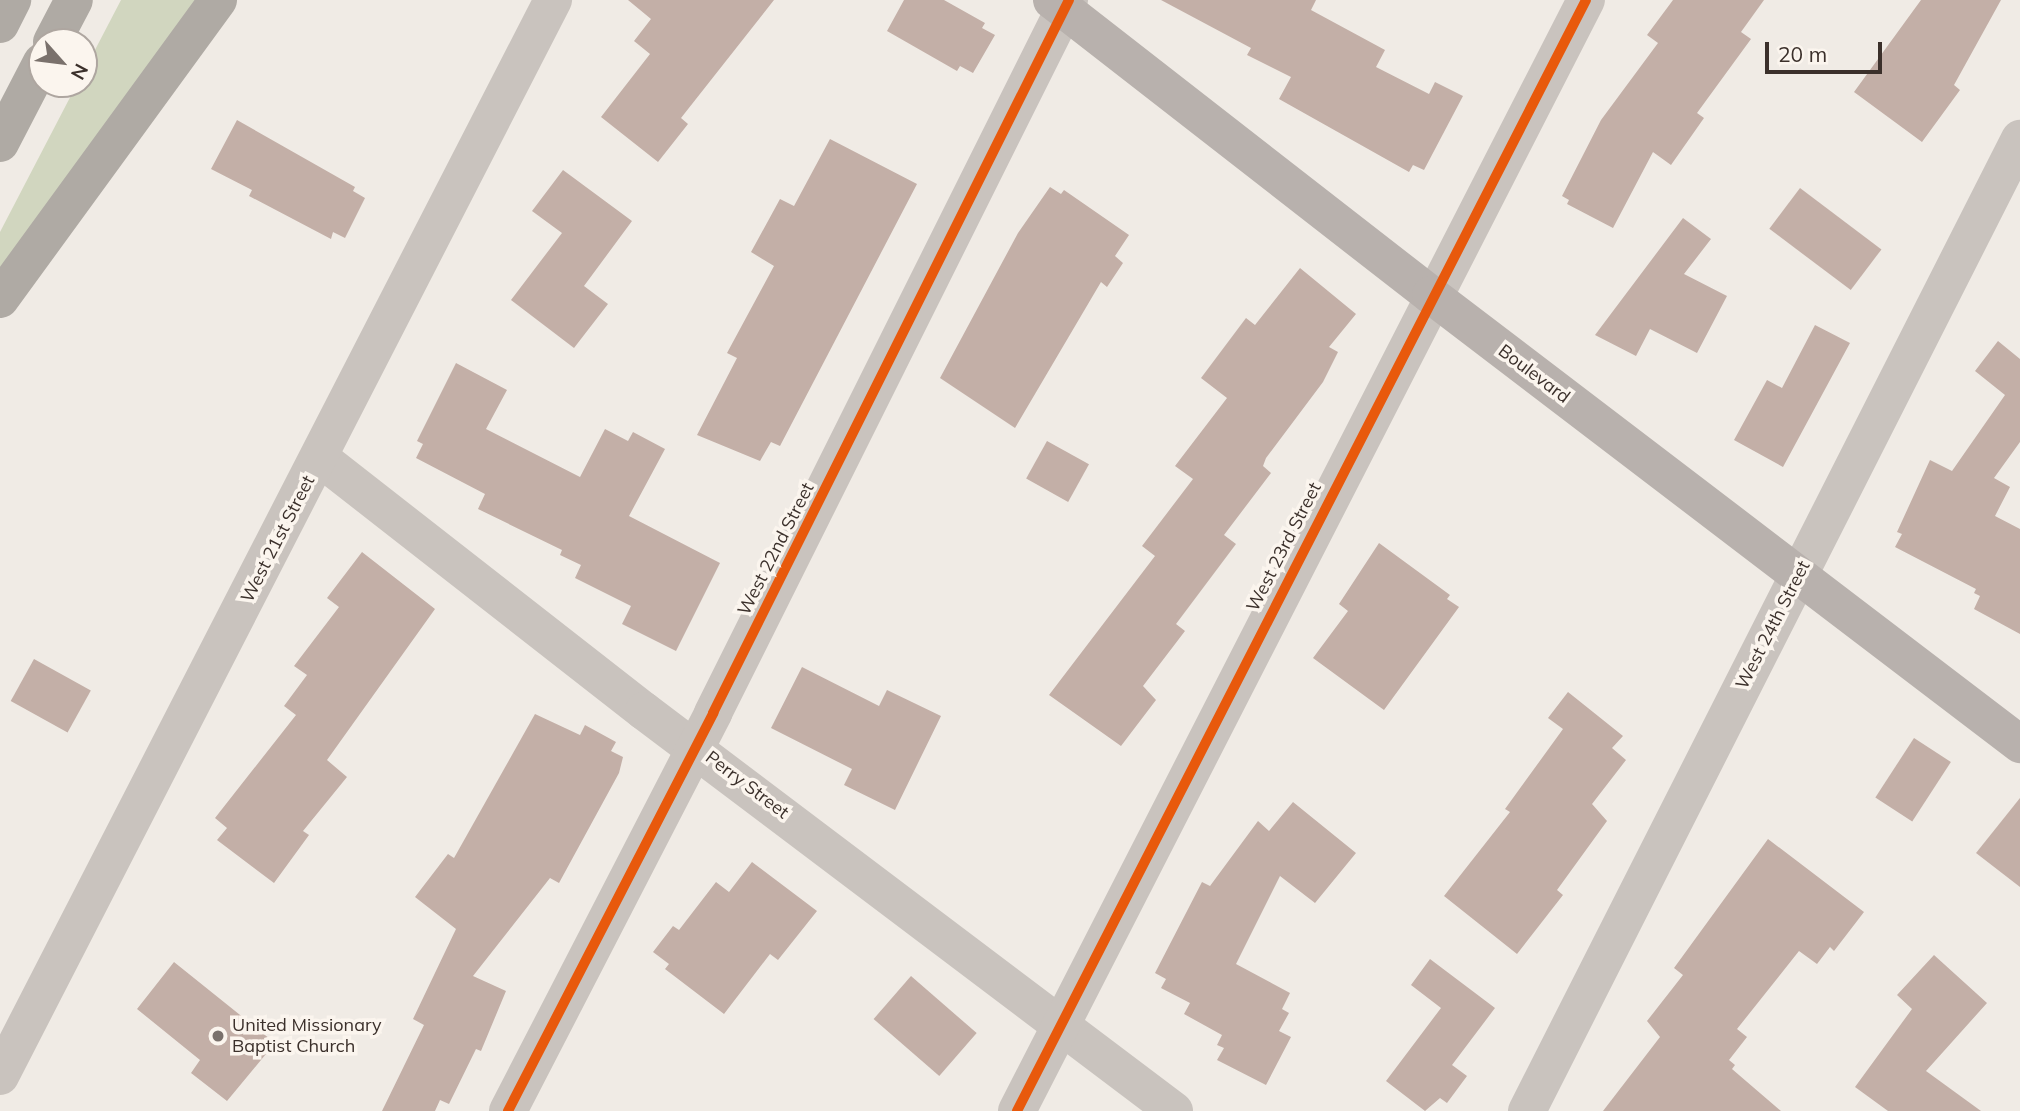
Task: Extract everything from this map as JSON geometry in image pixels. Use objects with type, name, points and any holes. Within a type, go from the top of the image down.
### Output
[{"type":"highway","points":[[0,24],[12,0]]},
{"type":"highway","points":[[59,28],[74,0]]},
{"type":"highway","points":[[0,299],[165,78],[218,0]]},
{"type":"highway","points":[[0,143],[28,89]]},
{"type":"main road","name":"Boulevard","points":[[1062,3],[1431,295],[2020,744]]},
{"type":"street","name":"West 21st Street","points":[[0,1076],[320,458],[553,0]]},
{"type":"street","name":"West 23rd Street","points":[[1017,1111],[1431,295],[1586,0]]},
{"type":"street","name":"West 22nd Street","points":[[508,1111],[696,747],[1062,3]]},
{"type":"street","name":"West 24th Street","points":[[1527,1111],[2020,139]]},
{"type":"street","name":"Perry Street","points":[[320,458],[1060,1027],[1174,1111]]},
{"type":"green space","points":[[121,0],[199,0],[0,273],[0,232],[70,98],[98,98],[98,44]]},
{"type":"building","points":[[628,0],[774,0],[681,118],[688,124],[658,162],[601,117],[650,54],[634,41],[651,19]]},
{"type":"building","points":[[904,0],[944,0],[985,23],[982,28],[995,35],[973,73],[960,66],[957,71],[887,31]]},
{"type":"building","points":[[1161,0],[1316,0],[1311,10],[1385,50],[1376,67],[1429,94],[1435,82],[1463,96],[1424,170],[1413,165],[1409,172],[1279,99],[1291,77],[1247,55],[1251,48]]},
{"type":"building","points":[[1673,0],[1764,0],[1741,32],[1751,39],[1697,113],[1704,118],[1671,165],[1653,152],[1613,228],[1567,204],[1569,200],[1562,196],[1601,120],[1658,43],[1647,35]]},
{"type":"building","points":[[1921,0],[2001,0],[1954,85],[1960,90],[1922,142],[1854,92]]},
{"type":"building","points":[[237,120],[355,187],[353,191],[365,198],[345,238],[333,232],[331,239],[249,196],[252,190],[211,169]]},
{"type":"building","points":[[830,139],[917,184],[780,446],[771,442],[760,461],[697,435],[737,358],[727,353],[774,266],[751,252],[780,199],[794,206]]},
{"type":"building","points":[[563,170],[632,221],[584,286],[608,304],[574,348],[511,300],[562,233],[532,211]]},
{"type":"building","points":[[1050,187],[1061,194],[1064,190],[1129,235],[1115,256],[1123,263],[1107,287],[1101,282],[1015,428],[940,378],[1018,233]]},
{"type":"building","points":[[1800,188],[1881,249],[1851,290],[1769,229]]},
{"type":"building","points":[[1683,218],[1711,239],[1684,274],[1727,296],[1697,353],[1650,329],[1636,356],[1595,335]]},
{"type":"building","points":[[1300,268],[1356,314],[1329,347],[1338,352],[1323,382],[1266,458],[1263,466],[1271,473],[1224,535],[1236,544],[1176,624],[1185,631],[1143,686],[1156,700],[1121,746],[1049,695],[1155,556],[1142,546],[1193,479],[1175,466],[1227,398],[1201,378],[1246,318],[1255,325]]},
{"type":"building","points":[[1815,325],[1850,343],[1783,467],[1734,440],[1767,380],[1782,388]]},
{"type":"building","points":[[1998,341],[2020,359],[2020,442],[1994,478],[2010,487],[1995,516],[2020,529],[2020,634],[1974,609],[1980,596],[1974,593],[1976,589],[1895,547],[1902,534],[1897,532],[1930,460],[1952,471],[2005,395],[1975,371]]},
{"type":"building","points":[[456,363],[507,390],[486,429],[580,477],[605,429],[628,441],[633,432],[665,449],[629,516],[720,563],[676,651],[622,624],[631,606],[575,578],[581,565],[560,555],[562,550],[478,509],[485,494],[416,458],[423,444],[417,441]]},
{"type":"building","points":[[1047,441],[1089,464],[1068,502],[1026,479]]},
{"type":"building","points":[[1379,543],[1450,595],[1447,599],[1459,607],[1384,710],[1313,658],[1348,611],[1339,604]]},
{"type":"building","points":[[362,552],[435,609],[327,760],[347,777],[303,831],[309,835],[274,883],[217,840],[227,828],[215,818],[296,715],[284,706],[307,675],[294,666],[339,607],[327,598]]},
{"type":"building","points":[[34,659],[91,691],[68,732],[11,701]]},
{"type":"building","points":[[802,667],[879,706],[887,690],[941,716],[895,810],[844,785],[852,769],[771,728]]},
{"type":"building","points":[[1568,692],[1623,736],[1612,748],[1626,760],[1592,804],[1607,821],[1557,890],[1563,895],[1517,954],[1444,896],[1510,812],[1505,809],[1563,729],[1548,718]]},
{"type":"building","points":[[535,714],[580,735],[585,725],[616,742],[611,751],[623,757],[619,773],[559,883],[550,878],[473,976],[506,991],[481,1051],[476,1049],[449,1104],[440,1100],[435,1111],[382,1111],[424,1025],[413,1019],[456,929],[415,897],[448,854],[454,858]]},
{"type":"building","points":[[1914,738],[1951,762],[1912,822],[1875,798]]},
{"type":"building","points":[[2020,798],[2020,887],[1976,853]]},
{"type":"building","points":[[1293,802],[1356,853],[1315,903],[1280,876],[1236,964],[1290,993],[1282,1009],[1289,1013],[1279,1031],[1291,1037],[1266,1085],[1217,1060],[1224,1048],[1217,1045],[1222,1035],[1184,1014],[1190,1003],[1161,988],[1166,979],[1155,973],[1202,882],[1210,886],[1258,821],[1269,831]]},
{"type":"building","points":[[1768,839],[1864,912],[1834,951],[1830,947],[1817,964],[1799,951],[1737,1029],[1747,1037],[1729,1060],[1735,1065],[1732,1069],[1781,1111],[1603,1111],[1660,1037],[1647,1021],[1683,975],[1674,968]]},
{"type":"building","points":[[752,862],[817,911],[778,960],[770,954],[724,1014],[665,969],[669,964],[653,952],[673,926],[679,930],[716,882],[729,892]]},
{"type":"building","points":[[1934,955],[1987,1003],[1926,1071],[1981,1111],[1888,1111],[1855,1087],[1912,1009],[1897,995]]},
{"type":"building","points":[[1430,959],[1495,1008],[1452,1065],[1467,1076],[1447,1103],[1440,1098],[1425,1111],[1386,1081],[1441,1008],[1411,985]]},
{"type":"building","name":"United Missionary Baptist Church","points":[[174,962],[275,1043],[227,1101],[191,1073],[200,1060],[137,1009]]},
{"type":"building","points":[[911,976],[977,1033],[939,1076],[874,1019]]},
{"type":"cycle path","points":[[508,1111],[713,713],[1069,0]]},
{"type":"cycle path","points":[[1017,1111],[1586,0]]},
{"type":"place","name":"United Missionary Baptist Church","points":[[218,1036]]}]
